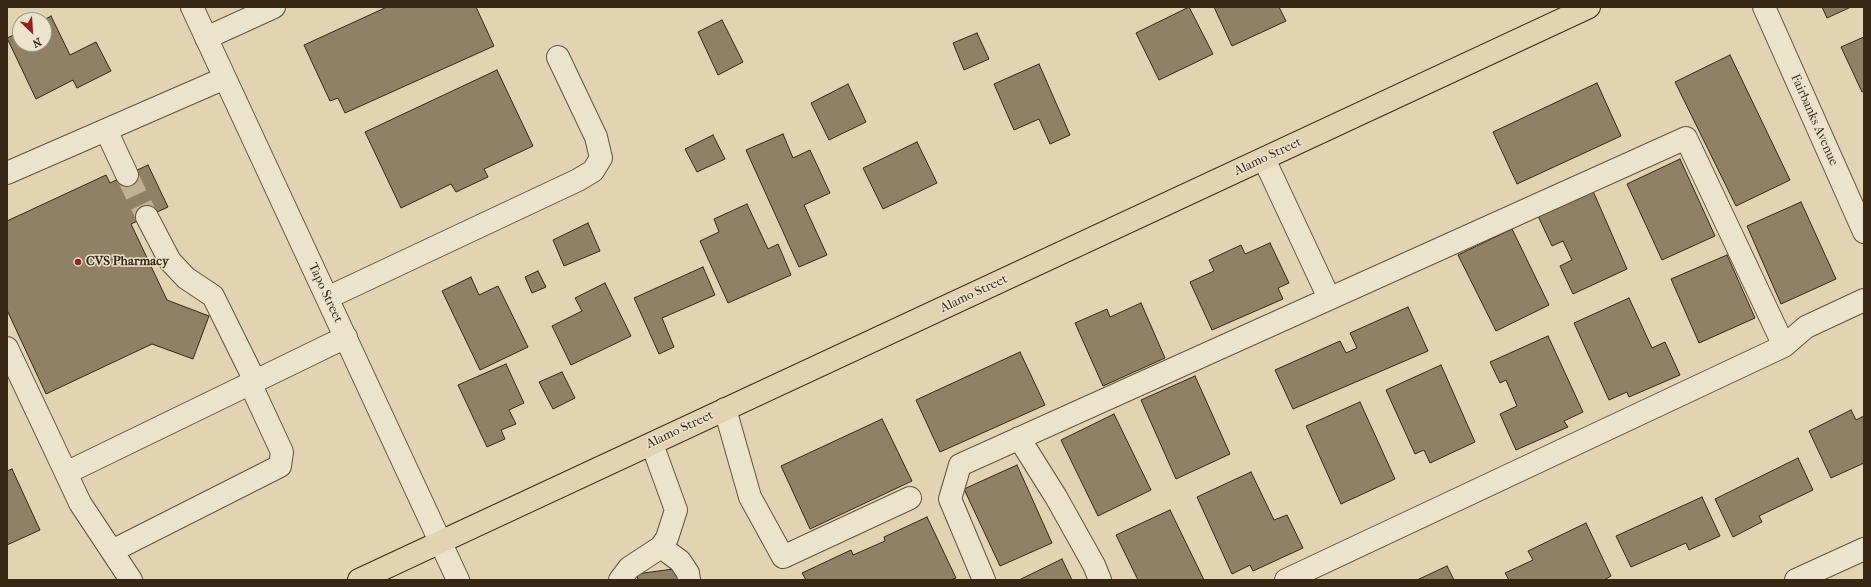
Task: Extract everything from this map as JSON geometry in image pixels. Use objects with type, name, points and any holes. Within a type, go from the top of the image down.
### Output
[{"type":"main road","name":"Alamo Street","points":[[359,580],[1589,7]]},
{"type":"street","name":"Tapo Street","points":[[192,7],[458,580]]},
{"type":"street","points":[[206,38],[274,7]]},
{"type":"street","name":"Fairbanks Avenue","points":[[1764,7],[1864,232]]},
{"type":"street","points":[[327,298],[578,180],[593,171],[601,158],[596,137],[558,57]]},
{"type":"street","points":[[7,173],[225,78]]},
{"type":"street","points":[[106,130],[127,175]]},
{"type":"street","points":[[984,580],[950,499],[960,465],[1686,138],[1784,346]]},
{"type":"street","points":[[1264,159],[1329,298]]},
{"type":"street","points":[[112,551],[280,466],[282,452],[253,382],[213,296],[186,278],[170,261],[147,217]]},
{"type":"street","points":[[1286,580],[1784,346],[1806,327],[1864,300]]},
{"type":"street","points":[[66,474],[346,337]]},
{"type":"street","points":[[7,348],[80,504],[131,580]]},
{"type":"street","points":[[725,409],[750,497],[783,557],[910,498]]},
{"type":"street","points":[[1019,438],[1056,497],[1094,565],[1100,580]]},
{"type":"street","points":[[620,580],[630,568],[661,547],[667,538],[676,510],[652,444]]},
{"type":"street","points":[[661,547],[680,561],[688,573],[689,580]]},
{"type":"street","points":[[1796,580],[1864,549]]},
{"type":"building","points":[[387,7],[476,7],[494,46],[345,113],[338,98],[330,101],[304,45]]},
{"type":"building","points":[[1189,7],[1213,54],[1159,80],[1136,33]]},
{"type":"building","points":[[1214,7],[1279,7],[1286,21],[1232,46]]},
{"type":"building","points":[[1822,7],[1851,7],[1827,18]]},
{"type":"building","points":[[52,18],[70,55],[96,42],[111,71],[77,88],[73,80],[36,99],[14,52],[52,52]]},
{"type":"building","points":[[722,20],[743,62],[718,75],[698,32]]},
{"type":"building","points":[[977,33],[989,59],[964,70],[953,43]]},
{"type":"building","points":[[12,36],[12,49],[7,38]]},
{"type":"building","points":[[1864,37],[1864,91],[1862,92],[1841,47]]},
{"type":"building","points":[[1730,55],[1790,180],[1736,206],[1675,82]]},
{"type":"building","points":[[1039,64],[1070,135],[1050,144],[1039,119],[1014,130],[994,84]]},
{"type":"building","points":[[497,70],[533,146],[484,169],[488,177],[456,192],[451,184],[401,208],[365,132]]},
{"type":"building","points":[[1597,83],[1621,136],[1517,184],[1493,132]]},
{"type":"building","points":[[848,84],[866,122],[829,140],[811,103]]},
{"type":"building","points":[[783,134],[793,158],[810,150],[830,193],[804,205],[827,255],[799,267],[746,150]]},
{"type":"building","points":[[713,135],[725,159],[697,172],[685,149]]},
{"type":"building","points":[[917,142],[937,183],[883,209],[863,168]]},
{"type":"building","points":[[1680,159],[1715,236],[1662,260],[1627,184]]},
{"type":"building","name":"CVS Pharmacy","points":[[148,165],[168,207],[131,224],[167,300],[209,316],[193,359],[152,344],[46,394],[7,310],[7,221],[106,175],[110,183]]},
{"type":"building","points":[[1593,191],[1627,269],[1573,294],[1560,266],[1572,260],[1563,241],[1552,246],[1538,216]]},
{"type":"building","points":[[1801,202],[1836,279],[1781,304],[1747,226]]},
{"type":"building","points":[[747,204],[768,249],[778,244],[791,275],[728,303],[700,241],[719,232],[714,219]]},
{"type":"building","points":[[588,223],[600,251],[564,266],[553,240]]},
{"type":"building","points":[[1512,229],[1549,305],[1496,331],[1458,255]]},
{"type":"building","points":[[1270,243],[1289,283],[1278,288],[1283,299],[1212,330],[1190,282],[1214,271],[1209,260],[1241,245],[1245,254]]},
{"type":"building","points":[[1727,255],[1755,318],[1699,343],[1671,279]]},
{"type":"building","points":[[703,267],[715,295],[662,318],[674,347],[659,354],[634,298]]},
{"type":"building","points":[[538,271],[546,287],[532,293],[525,277]]},
{"type":"building","points":[[471,277],[479,295],[498,286],[528,347],[480,370],[442,291]]},
{"type":"building","points":[[605,283],[631,336],[571,365],[552,326],[582,311],[575,298]]},
{"type":"building","points":[[1629,298],[1652,348],[1665,342],[1680,375],[1629,397],[1627,392],[1609,400],[1574,323]]},
{"type":"building","points":[[1141,303],[1165,358],[1103,386],[1075,323],[1107,309],[1110,317]]},
{"type":"building","points":[[1408,307],[1428,351],[1293,409],[1275,370],[1340,341],[1346,353],[1357,348],[1350,333]]},
{"type":"building","points":[[1548,336],[1583,412],[1564,421],[1568,427],[1516,450],[1500,414],[1517,406],[1506,380],[1500,383],[1490,362]]},
{"type":"building","points":[[1020,352],[1045,405],[940,452],[916,400]]},
{"type":"building","points":[[506,364],[524,403],[509,410],[516,424],[501,430],[505,439],[487,447],[458,385]]},
{"type":"building","points":[[1441,365],[1475,442],[1430,463],[1424,450],[1415,454],[1386,390]]},
{"type":"building","points":[[562,372],[575,398],[553,409],[539,382]]},
{"type":"building","points":[[1195,376],[1230,454],[1176,479],[1141,400]]},
{"type":"building","points":[[1360,402],[1395,479],[1341,504],[1306,426]]},
{"type":"building","points":[[1851,410],[1856,420],[1864,416],[1864,463],[1831,478],[1809,431]]},
{"type":"building","points":[[1114,414],[1151,490],[1098,516],[1061,440]]},
{"type":"building","points":[[882,419],[912,481],[810,529],[781,466]]},
{"type":"building","points":[[1798,458],[1813,490],[1759,516],[1762,522],[1733,537],[1715,499]]},
{"type":"building","points":[[1017,465],[1052,543],[1000,566],[964,489]]},
{"type":"building","points":[[12,469],[40,530],[7,545],[7,471]]},
{"type":"building","points":[[1251,472],[1274,520],[1287,515],[1303,548],[1253,571],[1250,565],[1232,574],[1197,497]]},
{"type":"building","points":[[1702,497],[1720,536],[1689,550],[1686,543],[1631,567],[1616,536]]},
{"type":"building","points":[[1170,510],[1204,580],[1138,580],[1116,535]]},
{"type":"building","points":[[927,517],[956,578],[950,580],[806,580],[802,573],[851,550],[853,555],[885,541],[884,537]]},
{"type":"building","points":[[1586,523],[1611,576],[1604,580],[1509,580],[1505,573],[1533,560],[1528,551]]},
{"type":"building","points":[[1062,559],[1072,580],[1019,580]]},
{"type":"building","points":[[1447,566],[1454,580],[1417,580]]},
{"type":"building","points":[[680,568],[681,580],[638,580],[637,574]]},
{"type":"tunnel","points":[[127,175],[147,217]]},
{"type":"place","name":"CVS Pharmacy","points":[[78,262]]}]
